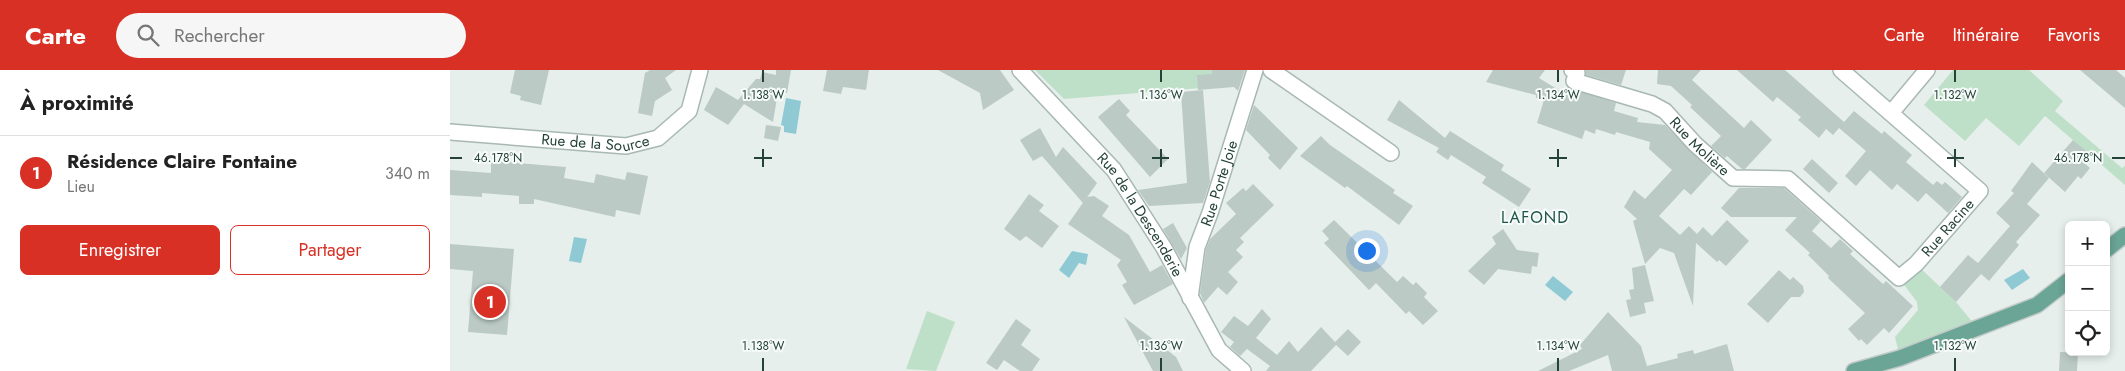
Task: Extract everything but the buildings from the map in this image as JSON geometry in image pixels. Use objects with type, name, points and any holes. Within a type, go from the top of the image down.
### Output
[{"type":"main road","points":[[2110,247],[2125,236]]},
{"type":"main road","points":[[1854,371],[1908,355],[2037,305],[2065,283]]},
{"type":"street","name":"Rue de la Source","points":[[450,132],[626,146],[658,138],[689,111],[700,70]]},
{"type":"street","name":"Rue de la Descenderie","points":[[1020,70],[1114,170],[1164,248],[1219,350],[1243,371]]},
{"type":"street","name":"Rue Porte Joie","points":[[1190,298],[1197,247],[1210,213],[1255,70]]},
{"type":"street","points":[[1271,70],[1391,153]]},
{"type":"street","name":"Rue Racine","points":[[1841,70],[1980,191],[1916,264]]},
{"type":"street","points":[[1891,113],[1927,70]]},
{"type":"street","name":"Rue Molière","points":[[1576,71],[1574,81],[1652,104],[1665,111],[1695,144],[1733,178],[1788,179],[1899,278],[1916,264]]},
{"type":"green space","points":[[1035,70],[1212,70],[1213,87],[1064,99]]},
{"type":"green space","points":[[1953,70],[2029,70],[2063,101],[2055,111],[2122,168],[2125,166],[2125,185],[2045,116],[2019,146],[1986,118],[1965,141],[1924,105]]},
{"type":"green space","points":[[1916,264],[1956,302],[1978,329],[1900,358],[1895,337],[1918,310],[1917,302],[1899,278]]},
{"type":"green space","points":[[927,311],[955,322],[936,371],[906,369]]},
{"type":"water","points":[[786,98],[801,101],[796,134],[784,132],[784,126],[781,125]]},
{"type":"water","points":[[574,237],[587,239],[581,263],[569,261]]},
{"type":"water","points":[[1072,251],[1088,254],[1086,265],[1079,263],[1069,278],[1059,270]]},
{"type":"water","points":[[2023,269],[2030,278],[2012,290],[2004,280]]},
{"type":"water","points":[[1553,276],[1573,292],[1565,301],[1545,285]]},
{"type":"place","name":"Résidence Claire Fontaine","points":[[490,302]]},
{"type":"district","name":"LAFOND","points":[[1535,217]]}]
